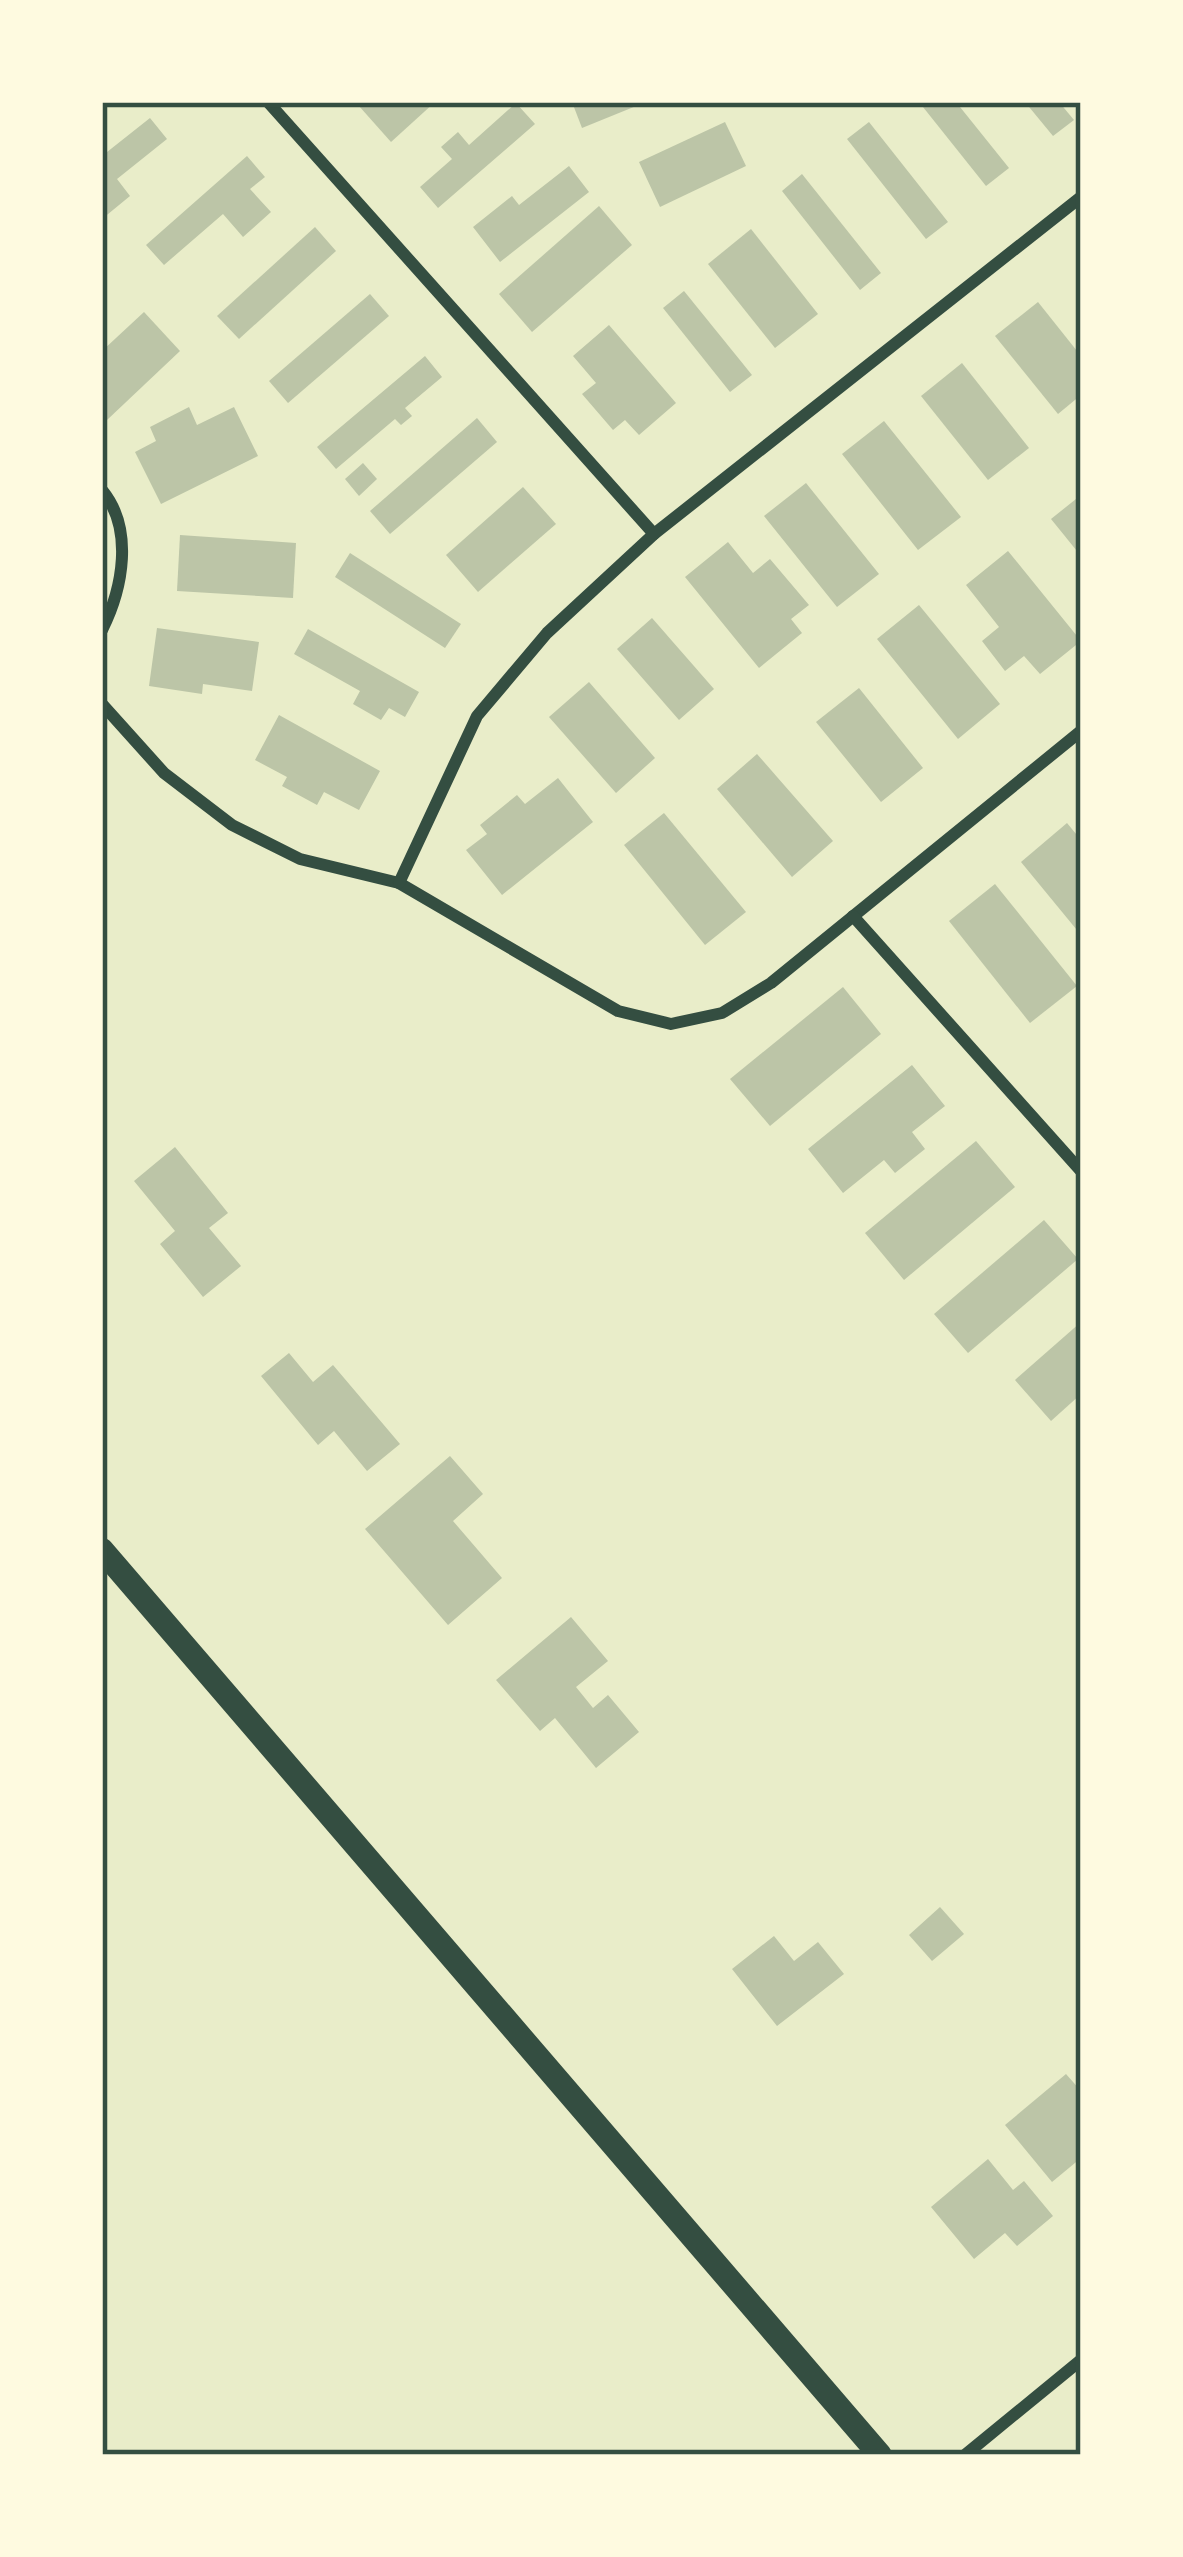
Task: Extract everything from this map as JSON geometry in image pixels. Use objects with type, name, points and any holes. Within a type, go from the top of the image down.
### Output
[{"type":"main road","points":[[102,1550],[880,2455]]},
{"type":"street","points":[[268,102],[654,534]]},
{"type":"street","points":[[399,883],[477,716],[547,633],[654,534],[1081,197]]},
{"type":"street","points":[[102,490],[114,504],[123,555],[113,608],[102,630]]},
{"type":"street","points":[[102,704],[164,773],[232,825],[300,859],[399,883],[562,982],[618,1011],[671,1024],[722,1013],[770,983],[1081,731]]},
{"type":"street","points":[[853,916],[1081,1171]]},
{"type":"street","points":[[965,2455],[1081,2360]]},
{"type":"building","points":[[364,102],[435,102],[391,142],[359,106]]},
{"type":"building","points":[[572,102],[646,102],[582,128]]},
{"type":"building","points":[[919,102],[956,102],[1009,168],[986,186]]},
{"type":"building","points":[[1025,102],[1059,102],[1074,120],[1053,136]]},
{"type":"building","points":[[516,103],[535,124],[438,208],[420,187],[452,159],[441,147],[458,132],[469,145]]},
{"type":"building","points":[[150,118],[167,139],[117,179],[130,196],[102,219],[102,156]]},
{"type":"building","points":[[725,122],[746,166],[660,207],[639,162]]},
{"type":"building","points":[[869,122],[948,222],[926,239],[847,139]]},
{"type":"building","points":[[247,156],[265,177],[250,189],[271,212],[243,237],[223,214],[164,265],[146,245]]},
{"type":"building","points":[[569,166],[589,192],[500,262],[473,227],[512,196],[519,205]]},
{"type":"building","points":[[802,174],[881,273],[860,290],[782,191]]},
{"type":"building","points":[[599,206],[632,245],[532,332],[499,294]]},
{"type":"building","points":[[315,227],[336,251],[239,339],[217,316]]},
{"type":"building","points":[[751,229],[818,314],[775,348],[708,264]]},
{"type":"building","points":[[684,291],[752,375],[730,392],[663,308]]},
{"type":"building","points":[[370,294],[389,316],[288,403],[269,381]]},
{"type":"building","points":[[1038,302],[1081,356],[1081,395],[1058,414],[995,336]]},
{"type":"building","points":[[144,312],[180,351],[107,420],[102,415],[102,351]]},
{"type":"building","points":[[609,325],[676,403],[639,435],[625,420],[613,430],[582,394],[596,383],[573,356]]},
{"type":"building","points":[[425,356],[442,377],[405,408],[412,416],[401,425],[395,419],[336,469],[317,447]]},
{"type":"building","points":[[962,363],[1029,448],[988,480],[921,396]]},
{"type":"building","points":[[189,407],[197,425],[234,407],[258,456],[161,504],[135,452],[156,441],[150,427]]},
{"type":"building","points":[[477,418],[497,442],[390,534],[370,511]]},
{"type":"building","points":[[884,421],[961,517],[918,550],[842,454]]},
{"type":"building","points":[[363,463],[377,479],[359,496],[345,479]]},
{"type":"building","points":[[806,483],[879,574],[837,607],[764,516]]},
{"type":"building","points":[[523,487],[556,524],[478,592],[446,555]]},
{"type":"building","points":[[1081,495],[1081,556],[1051,519]]},
{"type":"building","points":[[180,535],[296,543],[293,598],[177,591]]},
{"type":"building","points":[[728,542],[753,573],[770,559],[809,605],[791,619],[802,633],[759,668],[685,577]]},
{"type":"building","points":[[1008,551],[1081,641],[1040,674],[1024,656],[1005,671],[982,641],[999,627],[966,585]]},
{"type":"building","points":[[350,553],[461,624],[445,648],[335,577]]},
{"type":"building","points":[[919,605],[1000,704],[958,739],[877,639]]},
{"type":"building","points":[[652,618],[714,689],[679,720],[617,649]]},
{"type":"building","points":[[157,628],[259,642],[252,691],[203,684],[202,694],[149,686]]},
{"type":"building","points":[[308,629],[419,692],[405,717],[389,708],[381,720],[353,704],[360,691],[294,654]]},
{"type":"building","points":[[589,682],[655,758],[616,793],[549,717]]},
{"type":"building","points":[[859,688],[923,768],[881,802],[816,722]]},
{"type":"building","points":[[279,715],[380,771],[359,810],[324,792],[317,805],[282,786],[287,777],[255,760]]},
{"type":"building","points":[[757,754],[833,841],[792,877],[717,789]]},
{"type":"building","points":[[558,778],[593,822],[502,895],[466,850],[487,834],[480,825],[517,795],[525,804]]},
{"type":"building","points":[[664,813],[746,912],[705,945],[624,845]]},
{"type":"building","points":[[1067,823],[1081,840],[1081,935],[1021,862]]},
{"type":"building","points":[[995,884],[1077,986],[1030,1023],[949,921]]},
{"type":"building","points":[[843,987],[881,1034],[770,1126],[730,1079]]},
{"type":"building","points":[[912,1065],[945,1106],[912,1132],[925,1149],[895,1173],[884,1160],[843,1193],[808,1149]]},
{"type":"building","points":[[976,1141],[1015,1187],[904,1280],[865,1233]]},
{"type":"building","points":[[175,1147],[228,1213],[209,1228],[241,1266],[203,1297],[160,1244],[175,1231],[134,1181]]},
{"type":"building","points":[[1044,1220],[1078,1259],[968,1353],[934,1314]]},
{"type":"building","points":[[1081,1322],[1081,1394],[1051,1421],[1015,1380]]},
{"type":"building","points":[[289,1353],[313,1382],[333,1365],[400,1444],[367,1471],[334,1431],[318,1445],[261,1376]]},
{"type":"building","points":[[450,1456],[483,1494],[453,1521],[502,1578],[448,1625],[365,1529]]},
{"type":"building","points":[[571,1617],[608,1661],[576,1687],[593,1708],[608,1695],[639,1732],[596,1768],[555,1718],[540,1731],[496,1680]]},
{"type":"building","points":[[940,1907],[964,1934],[932,1961],[909,1935]]},
{"type":"building","points":[[774,1936],[794,1961],[818,1942],[844,1974],[777,2026],[732,1969]]},
{"type":"building","points":[[1066,2074],[1081,2091],[1081,2158],[1052,2182],[1005,2125]]},
{"type":"building","points":[[988,2159],[1013,2190],[1024,2181],[1053,2216],[1017,2246],[1005,2233],[974,2259],[931,2207]]}]
